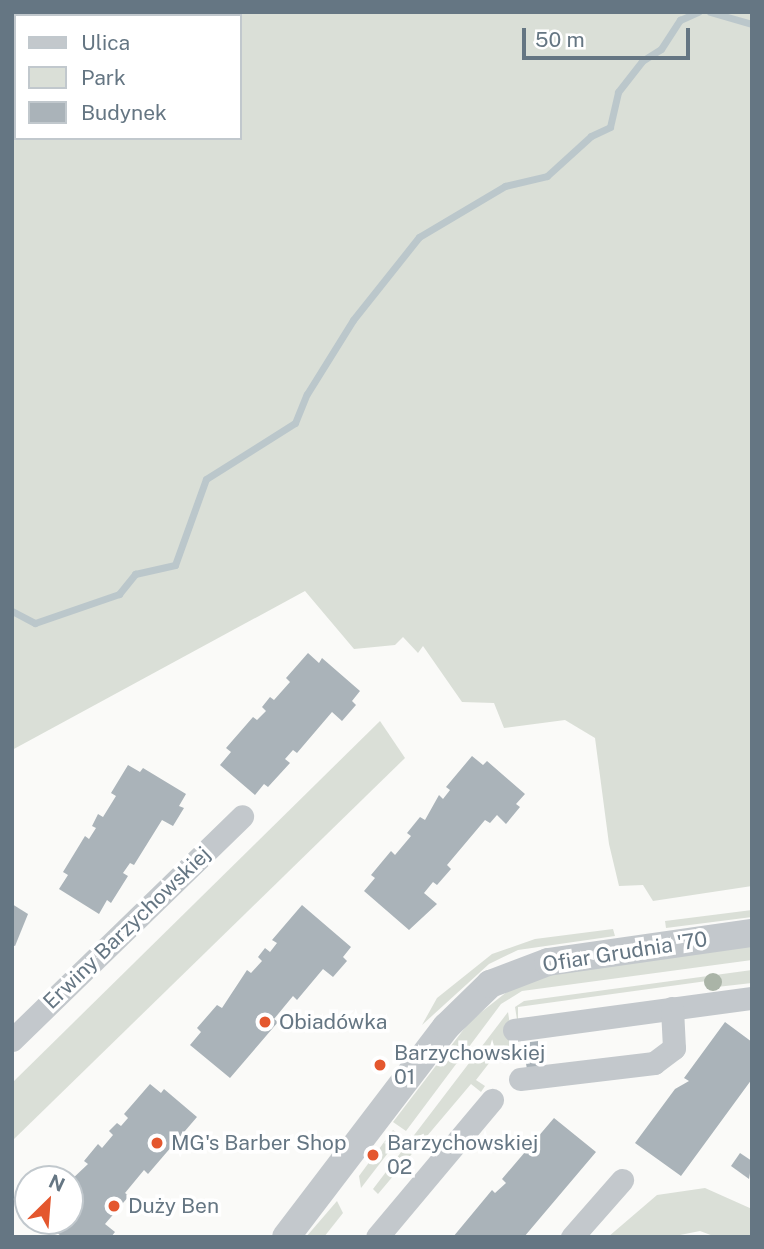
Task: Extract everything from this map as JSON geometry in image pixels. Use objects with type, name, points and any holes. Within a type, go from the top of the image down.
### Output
[{"type":"street","name":"Erwiny Barzychowskiej","points":[[12,1040],[242,816]]},
{"type":"street","name":"Ofiar Grudnia '70","points":[[286,1237],[446,1027],[490,984],[548,962],[752,933]]},
{"type":"street","points":[[514,1030],[752,998]]},
{"type":"street","points":[[520,1079],[654,1063],[674,1048],[672,1008]]},
{"type":"street","points":[[377,1237],[492,1100]]},
{"type":"street","points":[[572,1237],[622,1180]]},
{"type":"green space","points":[[12,12],[752,12],[752,886],[653,901],[643,885],[619,886],[609,844],[595,738],[565,720],[504,728],[494,703],[462,702],[423,646],[418,653],[403,637],[395,645],[354,649],[305,591],[12,750]]},
{"type":"green space","points":[[380,721],[405,758],[12,1141],[12,1083]]},
{"type":"green space","points":[[752,910],[752,917],[666,928],[665,921]]},
{"type":"green space","points":[[613,929],[615,936],[518,950],[489,964],[422,1025],[437,998],[492,954],[535,939]]},
{"type":"green space","points":[[752,946],[752,960],[522,991],[501,1004],[406,1131],[393,1122],[470,1021],[508,991],[558,972]]},
{"type":"green space","points":[[752,970],[752,983],[708,988],[707,981],[518,1007],[518,1026],[515,1007],[524,1001]]},
{"type":"green space","points":[[508,1012],[516,1063],[506,1060],[500,1049],[476,1080],[485,1086],[481,1092],[471,1084],[378,1194],[373,1189]]},
{"type":"green space","points":[[393,1130],[401,1136],[361,1188],[359,1176]]},
{"type":"green space","points":[[705,1188],[752,1209],[752,1237],[716,1237],[700,1231],[670,1237],[608,1237],[657,1195]]},
{"type":"green space","points":[[337,1201],[343,1213],[324,1237],[306,1237]]},
{"type":"building","points":[[308,653],[319,663],[322,658],[360,691],[352,701],[356,705],[342,721],[332,712],[297,753],[293,750],[285,759],[290,763],[268,787],[264,784],[255,795],[220,765],[231,752],[226,748],[253,717],[257,720],[266,711],[262,707],[270,697],[274,700],[290,682],[286,678]]},
{"type":"building","points":[[472,756],[483,765],[487,761],[525,794],[516,804],[520,807],[506,824],[497,815],[490,823],[485,820],[447,865],[451,869],[437,885],[433,882],[424,893],[437,904],[409,930],[364,891],[375,878],[371,875],[391,851],[395,855],[411,836],[407,833],[420,817],[425,820],[439,795],[443,799],[450,790],[446,787]]},
{"type":"building","points":[[128,765],[140,772],[143,768],[186,794],[179,806],[184,808],[173,826],[162,820],[134,865],[130,863],[123,873],[128,876],[111,903],[107,900],[99,914],[59,889],[68,875],[63,872],[85,836],[89,839],[96,828],[92,826],[98,814],[103,817],[116,796],[111,793]]},
{"type":"building","points":[[12,904],[28,914],[15,946],[12,945]]},
{"type":"building","points":[[302,905],[351,947],[343,957],[347,961],[333,977],[323,969],[297,1000],[293,996],[274,1019],[278,1022],[230,1078],[190,1045],[201,1032],[197,1028],[217,1005],[222,1008],[247,970],[251,973],[262,961],[258,957],[265,948],[270,952],[277,943],[272,940]]},
{"type":"building","points":[[725,1022],[752,1042],[752,1079],[681,1176],[635,1143],[675,1089],[689,1081],[684,1078]]},
{"type":"building","points":[[538,1041],[542,1068],[527,1070],[523,1043]]},
{"type":"building","points":[[150,1084],[161,1093],[164,1089],[197,1117],[148,1174],[144,1170],[125,1193],[129,1196],[105,1224],[115,1232],[111,1237],[62,1237],[60,1235],[84,1235],[84,1168],[88,1164],[84,1161],[98,1144],[102,1148],[113,1135],[109,1131],[117,1123],[121,1126],[128,1118],[124,1114]]},
{"type":"building","points":[[554,1118],[596,1152],[524,1237],[453,1237],[492,1190],[495,1193],[506,1183],[502,1179]]},
{"type":"building","points":[[740,1153],[752,1161],[749,1179],[731,1166]]},
{"type":"waterway","points":[[12,611],[35,623],[119,594],[135,574],[175,565],[206,479],[295,423],[307,394],[353,320],[419,237],[505,186],[547,176],[591,136],[610,127],[618,92],[642,61],[661,49],[680,20],[698,12]]},
{"type":"waterway","points":[[710,12],[752,24]]},
{"type":"place","name":"Obiadówka","points":[[265,1022]]},
{"type":"place","name":"Barzychowskiej 01","points":[[380,1065]]},
{"type":"place","name":"MG's Barber Shop","points":[[157,1143]]},
{"type":"place","name":"Barzychowskiej 02","points":[[373,1155]]},
{"type":"place","name":"Duży Ben","points":[[114,1206]]}]
